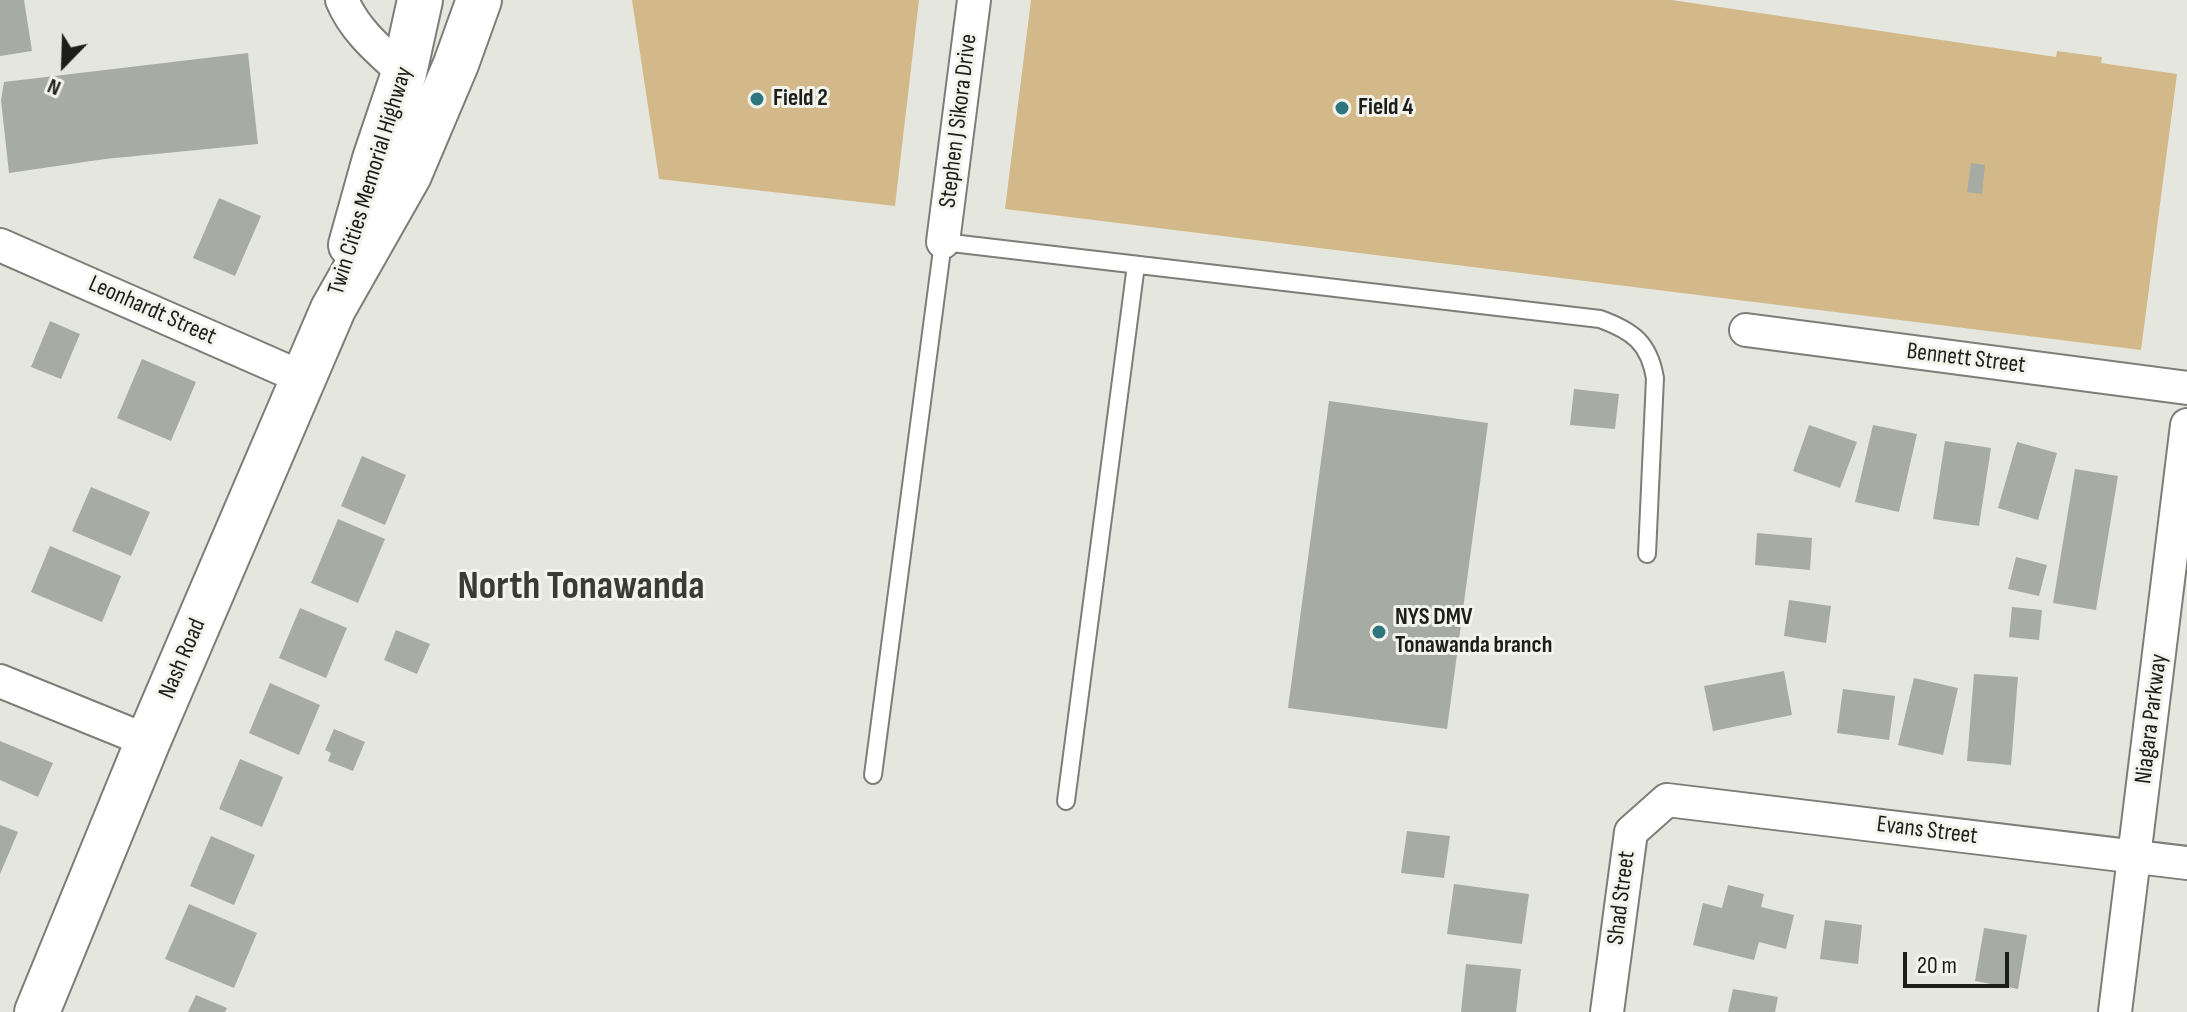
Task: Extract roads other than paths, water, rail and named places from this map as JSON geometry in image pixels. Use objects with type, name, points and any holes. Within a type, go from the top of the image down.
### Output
[{"type":"main road","name":"Twin Cities Memorial Highway","points":[[333,309],[375,159],[404,73],[420,0]]},
{"type":"main road","name":"Twin Cities Memorial Highway","points":[[333,309],[409,175],[456,64],[479,0]]},
{"type":"main road","name":"Nash Road","points":[[37,1012],[148,741],[333,309]]},
{"type":"street","points":[[342,0],[367,39],[404,73]]},
{"type":"street","name":"Stephen J Sikora Drive","points":[[943,242],[974,0]]},
{"type":"street","name":"Leonhardt Street","points":[[0,245],[303,378]]},
{"type":"street","name":"Bennett Street","points":[[1746,330],[2187,388]]},
{"type":"street","name":"Niagara Parkway","points":[[2115,1012],[2187,425]]},
{"type":"street","points":[[0,681],[148,741]]},
{"type":"street","name":"Evans Street","points":[[1667,800],[2187,863]]},
{"type":"street","name":"Shad Street","points":[[1607,1012],[1631,832],[1667,800]]},
{"type":"lane","points":[[873,775],[943,242],[1600,319],[1625,328],[1642,344],[1652,360],[1655,378],[1647,554]]},
{"type":"lane","points":[[1066,801],[1136,265]]},
{"type":"place","name":"Field 2","points":[[757,99]]},
{"type":"place","name":"Field 4","points":[[1342,108]]},
{"type":"place","name":"NYS DMV Tonawanda branch","points":[[1379,632]]},
{"type":"district","name":"North Tonawanda","points":[[581,588]]}]
